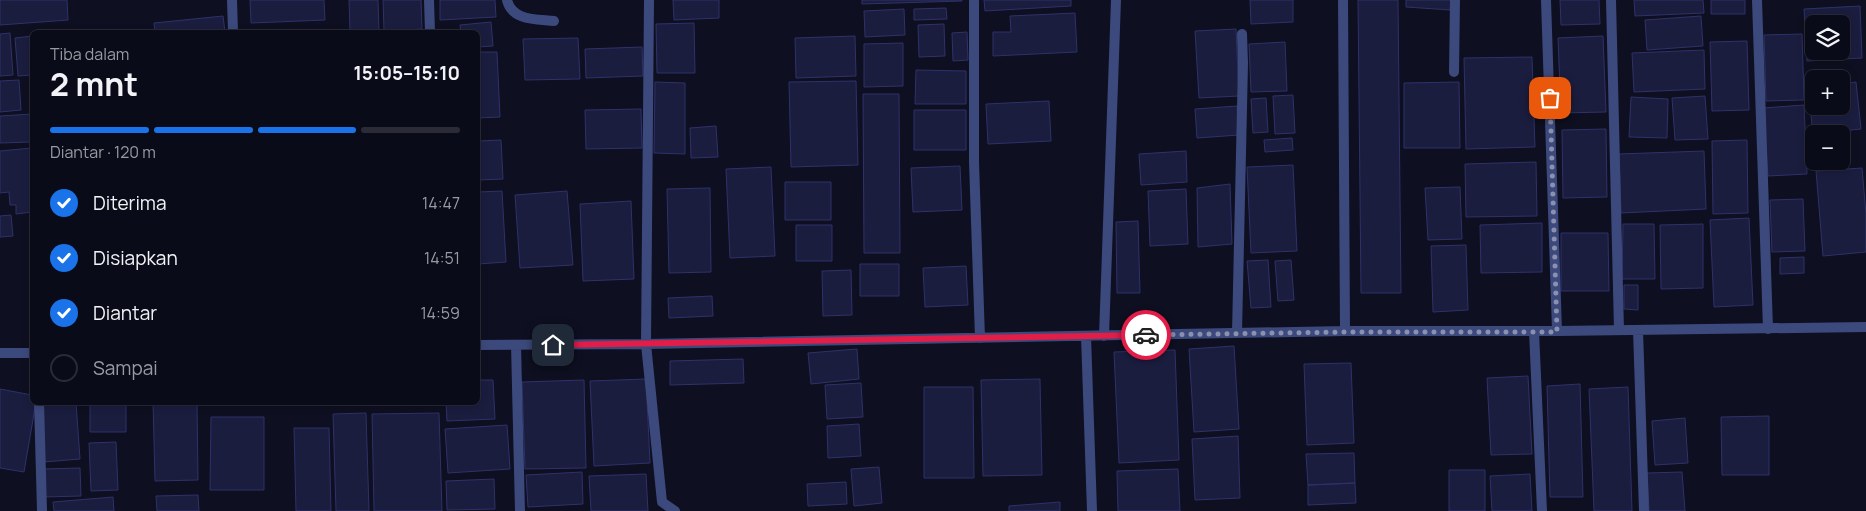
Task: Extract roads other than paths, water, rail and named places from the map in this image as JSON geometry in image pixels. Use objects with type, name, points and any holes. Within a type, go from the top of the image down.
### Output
[{"type":"street","points":[[232,0],[233,30]]},
{"type":"street","points":[[429,0],[430,30]]},
{"type":"street","points":[[507,0],[515,13],[525,18],[554,21]]},
{"type":"street","points":[[649,0],[646,344],[662,507],[675,511]]},
{"type":"street","points":[[974,0],[974,162],[980,338]]},
{"type":"street","points":[[1104,336],[1116,0]]},
{"type":"street","points":[[1343,0],[1345,332]]},
{"type":"street","points":[[1454,72],[1455,0]]},
{"type":"street","points":[[1546,0],[1557,332]]},
{"type":"street","points":[[1611,0],[1619,330]]},
{"type":"street","points":[[1757,0],[1768,329]]},
{"type":"street","points":[[1237,333],[1244,63],[1242,34]]},
{"type":"street","points":[[480,345],[646,344],[1237,333],[1557,332],[1866,327]]},
{"type":"street","points":[[1638,330],[1644,511]]},
{"type":"street","points":[[1534,332],[1542,511]]},
{"type":"street","points":[[1086,336],[1092,511]]},
{"type":"street","points":[[516,345],[520,511]]},
{"type":"street","points":[[0,353],[30,352]]},
{"type":"street","points":[[39,405],[42,511]]}]
